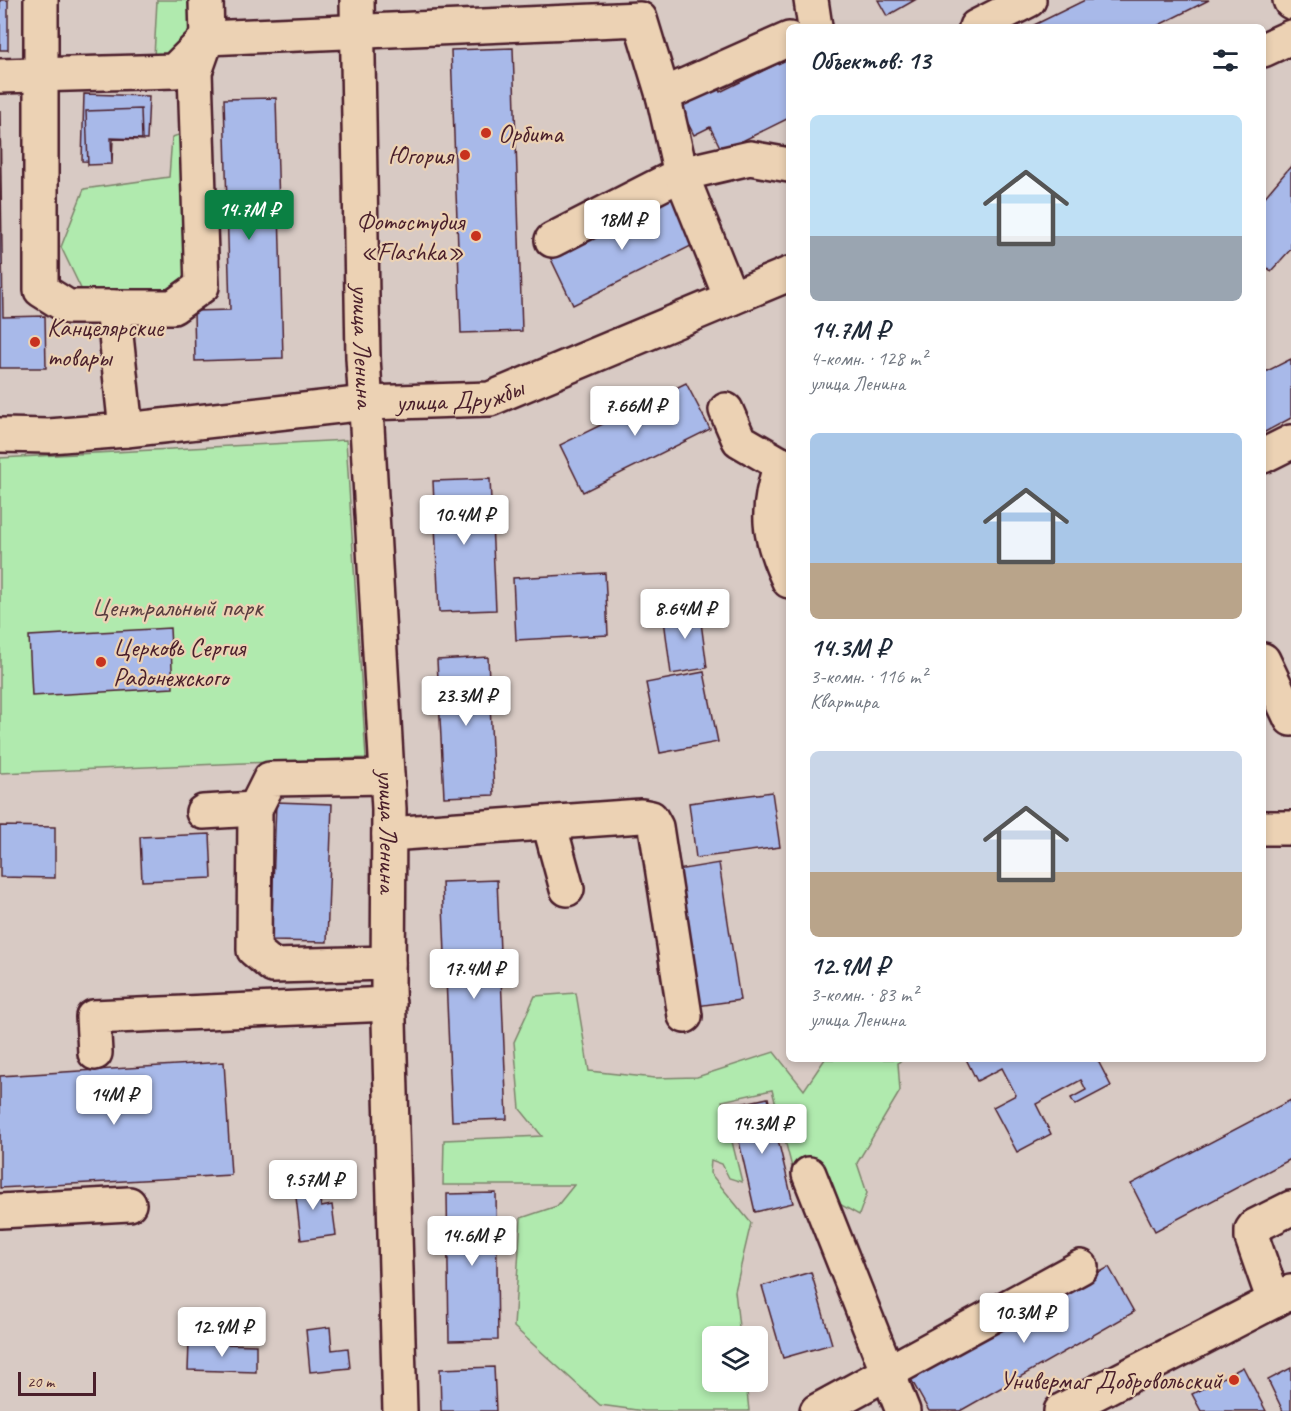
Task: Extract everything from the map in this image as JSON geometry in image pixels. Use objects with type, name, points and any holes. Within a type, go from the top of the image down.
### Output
[{"type":"main road","points":[[41,0],[41,290],[68,307],[173,307],[202,286],[195,72],[207,38],[206,0]]},
{"type":"main road","points":[[811,0],[815,24]]},
{"type":"main road","points":[[982,24],[1029,0]]},
{"type":"main road","points":[[0,76],[174,71],[207,38],[357,15],[640,9],[681,174],[731,298]]},
{"type":"main road","name":"улица Ленина","points":[[357,15],[366,403],[389,834],[388,1004],[400,1411]]},
{"type":"main road","points":[[1266,49],[1291,37]]},
{"type":"main road","points":[[663,95],[786,40]]},
{"type":"main road","points":[[552,240],[681,174],[750,158],[786,164]]},
{"type":"main road","name":"улица Дружбы","points":[[0,435],[49,436],[126,430],[366,403],[490,399],[786,275]]},
{"type":"main road","points":[[113,307],[126,430]]},
{"type":"main road","points":[[726,410],[739,440],[785,466],[774,485],[770,510],[771,532],[786,574]]},
{"type":"main road","points":[[1266,454],[1291,442]]},
{"type":"main road","points":[[1266,666],[1291,719]]},
{"type":"main road","points":[[387,777],[270,779],[255,809],[254,951],[273,966],[388,963]]},
{"type":"main road","points":[[202,812],[255,809]]},
{"type":"main road","points":[[389,834],[641,816],[651,818],[656,827],[685,1016]]},
{"type":"main road","points":[[549,823],[567,889]]},
{"type":"main road","points":[[1266,828],[1291,828]]},
{"type":"main road","points":[[95,1053],[93,1017],[388,1004]]},
{"type":"main road","points":[[809,1174],[903,1411]]},
{"type":"main road","points":[[0,1211],[129,1204]]},
{"type":"main road","points":[[1061,1411],[1283,1296],[1252,1238],[1252,1230],[1255,1226],[1291,1208]]},
{"type":"main road","points":[[817,1411],[1081,1266]]},
{"type":"green space","points":[[157,0],[196,0],[198,34],[179,53],[154,57]]},
{"type":"green space","points":[[188,132],[192,278],[145,300],[86,299],[61,247],[84,189],[169,177],[172,137]]},
{"type":"green space","name":"Центральный парк","points":[[346,440],[366,758],[0,773],[0,458]]},
{"type":"green space","points":[[576,993],[589,1071],[655,1078],[697,1077],[774,1052],[804,1090],[823,1062],[899,1062],[900,1091],[857,1163],[867,1193],[859,1215],[795,1179],[772,1090],[722,1101],[742,1182],[729,1178],[722,1164],[711,1160],[710,1173],[751,1223],[735,1291],[739,1326],[702,1326],[702,1392],[747,1392],[749,1411],[644,1411],[600,1405],[514,1327],[521,1218],[557,1206],[574,1185],[443,1185],[444,1140],[542,1136],[520,1109],[514,1042],[535,996]]},
{"type":"building","points":[[0,0],[8,0],[8,50],[0,50]]},
{"type":"building","points":[[878,0],[915,0],[887,16]]},
{"type":"building","points":[[1085,0],[1209,0],[1161,24],[1036,24]]},
{"type":"building","points":[[513,48],[522,331],[461,333],[451,50]]},
{"type":"building","points":[[786,59],[786,119],[722,151],[710,127],[694,135],[679,106],[718,87],[720,92]]},
{"type":"building","points":[[84,94],[149,96],[147,140],[113,139],[112,162],[82,161]]},
{"type":"building","points":[[276,98],[283,358],[195,361],[194,311],[230,310],[224,99]]},
{"type":"building","points":[[141,109],[142,139],[111,138],[112,164],[88,165],[86,111]]},
{"type":"building","points":[[0,110],[3,317],[45,316],[46,368],[0,368]]},
{"type":"building","points":[[1291,166],[1291,249],[1271,271],[1266,267],[1266,195]]},
{"type":"building","points":[[671,197],[695,244],[573,305],[550,257]]},
{"type":"building","points":[[1291,359],[1291,418],[1266,431],[1266,372]]},
{"type":"building","points":[[686,383],[710,429],[583,492],[560,445]]},
{"type":"building","points":[[490,479],[496,610],[439,612],[433,481]]},
{"type":"building","points":[[605,573],[608,635],[516,640],[513,578]]},
{"type":"building","points":[[699,607],[707,668],[671,674],[663,612]]},
{"type":"building","name":"Церковь Сергия Радонежского","points":[[170,628],[173,688],[32,696],[29,636]]},
{"type":"building","points":[[488,657],[494,795],[444,797],[437,660]]},
{"type":"building","points":[[704,672],[718,742],[660,753],[646,683]]},
{"type":"building","points":[[772,792],[780,847],[696,858],[689,803]]},
{"type":"building","points":[[276,802],[332,804],[327,942],[271,941]]},
{"type":"building","points":[[0,826],[55,827],[55,878],[0,877]]},
{"type":"building","points":[[210,834],[212,878],[142,881],[140,837]]},
{"type":"building","points":[[719,863],[740,1000],[697,1006],[677,870]]},
{"type":"building","points":[[497,880],[507,1119],[452,1121],[442,882]]},
{"type":"building","points":[[224,1062],[231,1175],[0,1188],[0,1076]]},
{"type":"building","points":[[968,1062],[1099,1062],[1111,1086],[1075,1105],[1071,1098],[1086,1090],[1081,1080],[1036,1104],[1051,1134],[1017,1152],[993,1107],[1016,1095],[1002,1068],[977,1081]]},
{"type":"building","points":[[768,1098],[793,1203],[755,1212],[731,1106]]},
{"type":"building","points":[[1291,1100],[1291,1159],[1155,1231],[1131,1184]]},
{"type":"building","points":[[317,1177],[321,1207],[332,1205],[336,1235],[301,1240],[294,1180]]},
{"type":"building","points":[[496,1193],[498,1340],[449,1341],[447,1194]]},
{"type":"building","points":[[1109,1267],[1134,1312],[960,1411],[929,1411],[911,1379]]},
{"type":"building","points":[[811,1272],[832,1344],[783,1358],[762,1286]]},
{"type":"building","points":[[330,1327],[332,1350],[348,1348],[350,1368],[310,1372],[306,1330]]},
{"type":"building","points":[[189,1343],[256,1345],[256,1372],[188,1370]]},
{"type":"building","points":[[494,1367],[496,1411],[441,1411],[440,1369]]},
{"type":"building","name":"Универмаг Добровольский","points":[[1243,1367],[1266,1411],[1201,1411],[1192,1394]]},
{"type":"building","points":[[1291,1368],[1291,1411],[1283,1411],[1268,1380]]},
{"type":"place","name":"Орбита","points":[[486,133]]},
{"type":"place","name":"Югория","points":[[465,155]]},
{"type":"place","name":"Фотостудия «Flashka»","points":[[476,236]]},
{"type":"place","name":"Канцелярские товары","points":[[35,342]]},
{"type":"place","name":"Церковь Сергия Радонежского","points":[[101,662]]},
{"type":"place","name":"Универмаг Добровольский","points":[[1234,1380]]}]
